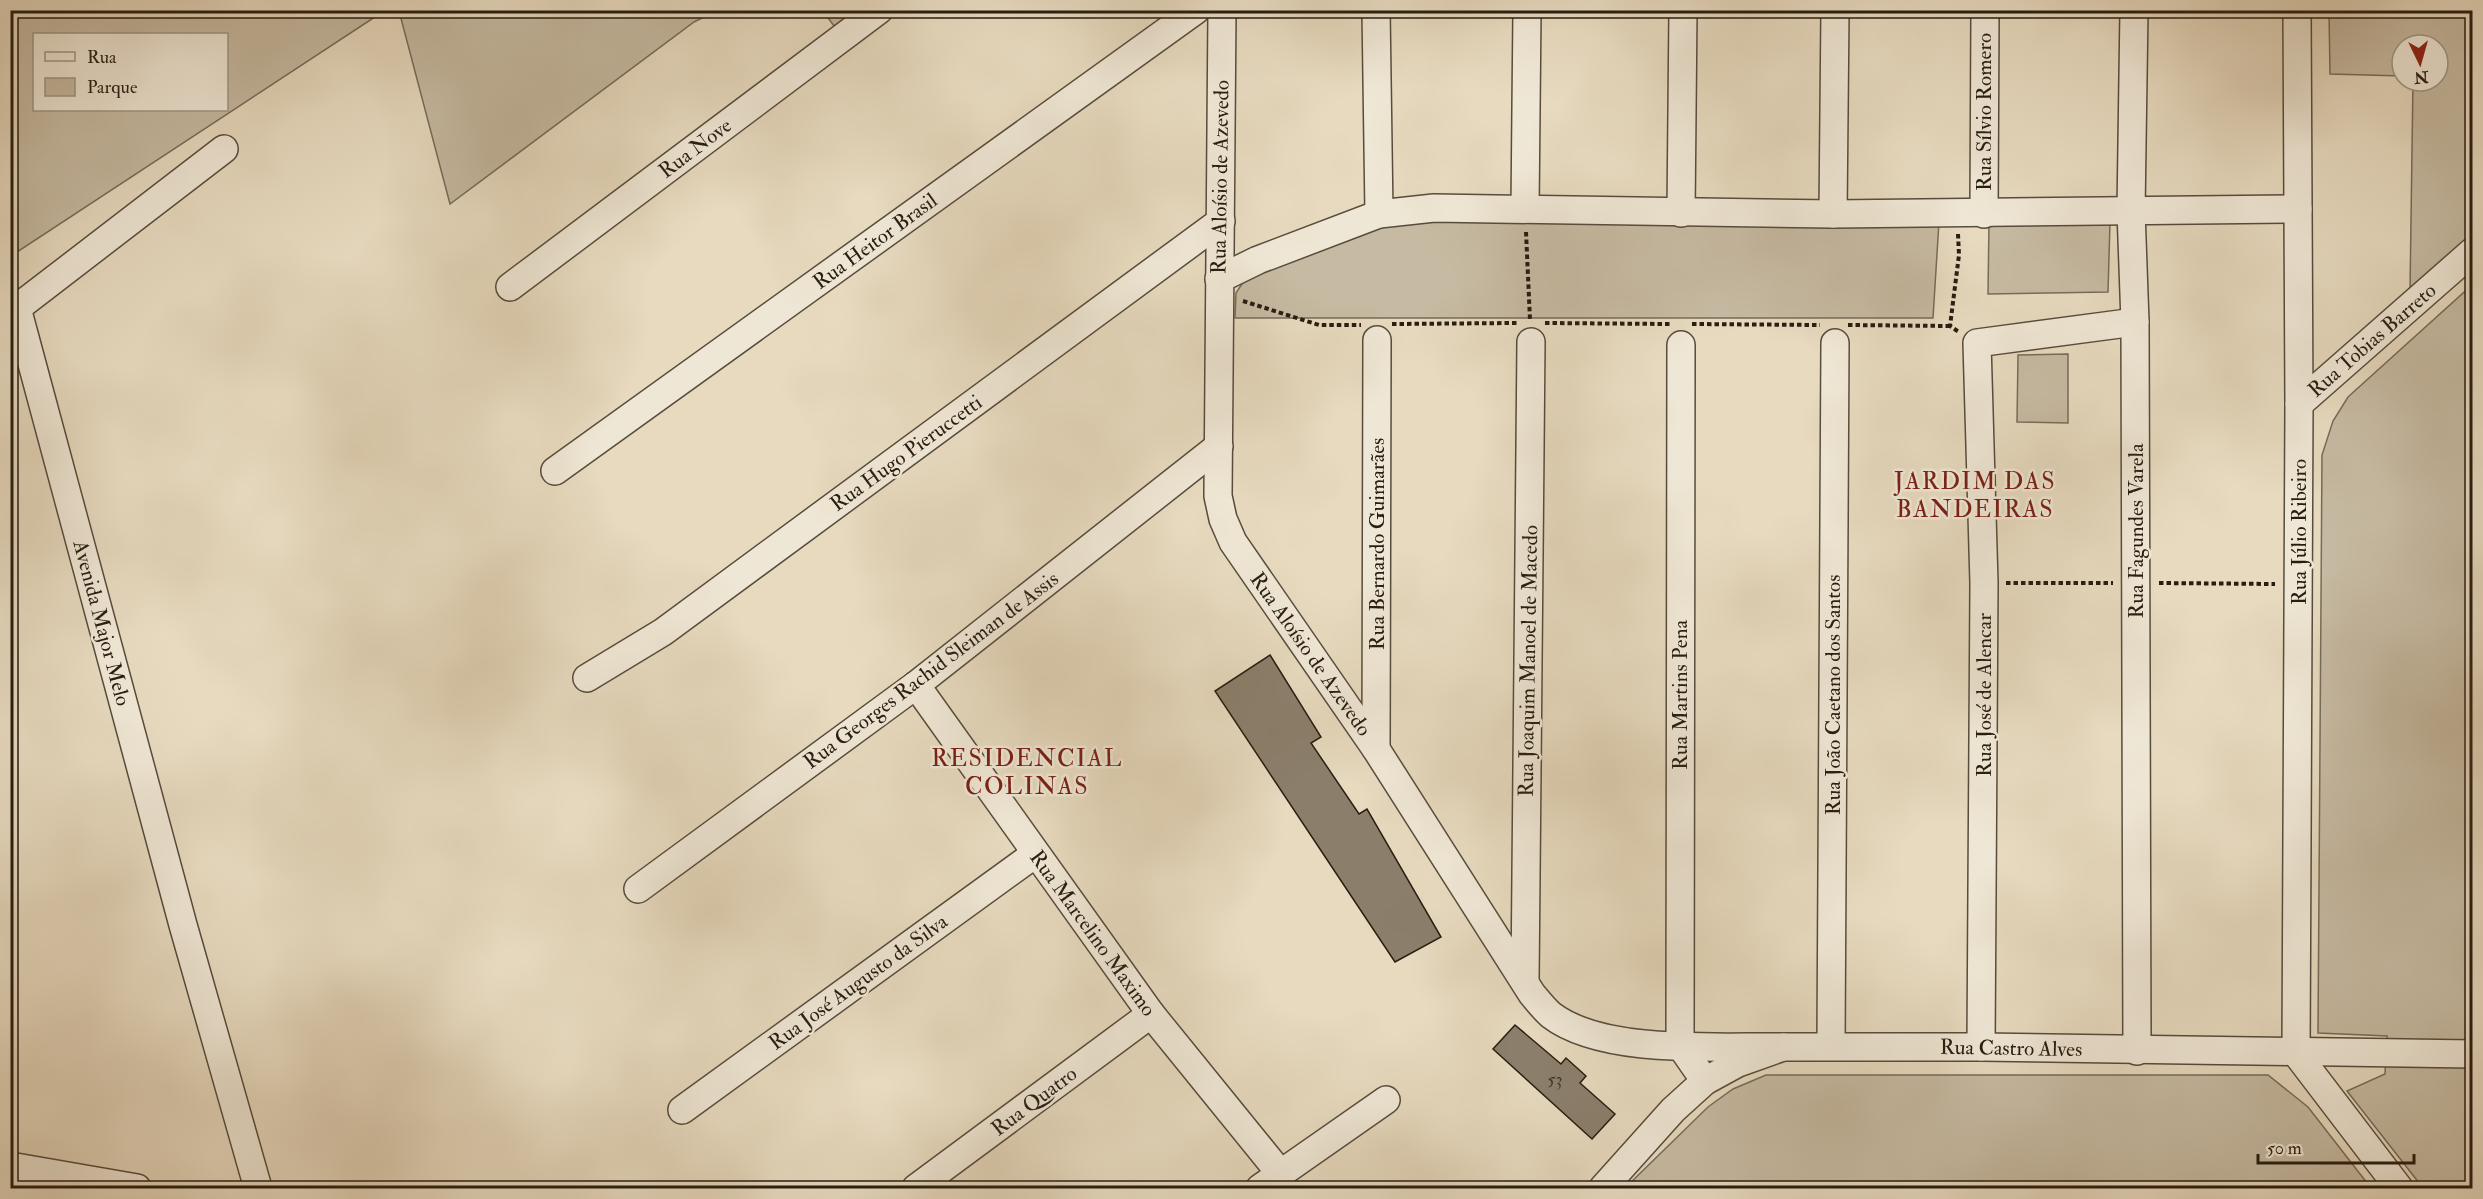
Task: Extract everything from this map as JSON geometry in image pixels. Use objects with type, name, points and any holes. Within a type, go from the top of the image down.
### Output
[{"type":"street","name":"Rua Nove","points":[[510,287],[879,10]]},
{"type":"street","name":"Rua Heitor Brasil","points":[[555,471],[1196,10]]},
{"type":"street","name":"Rua Aloísio de Azevedo","points":[[1222,10],[1218,496],[1223,519],[1233,542],[1376,748],[1532,994],[1551,1014],[1570,1026],[1598,1037],[1625,1042],[1783,1047]]},
{"type":"street","points":[[1376,10],[1378,214]]},
{"type":"street","points":[[1525,209],[1527,10]]},
{"type":"street","points":[[1681,213],[1683,10]]},
{"type":"street","points":[[1833,214],[1835,10]]},
{"type":"street","name":"Rua Sílvio Romero","points":[[1984,10],[1984,214]]},
{"type":"street","name":"Rua Fagundes Varela","points":[[2133,10],[2131,210],[2135,322],[2137,1051]]},
{"type":"street","name":"Rua Júlio Ribeiro","points":[[2295,1053],[2299,404],[2297,10]]},
{"type":"street","name":"Avenida Major Melo","points":[[224,149],[14,306],[183,925],[258,1188]]},
{"type":"street","points":[[1218,286],[1258,260],[1378,214],[1434,208],[1833,214],[2298,209]]},
{"type":"street","name":"Rua Hugo Pieruccetti","points":[[587,678],[663,632],[1221,221]]},
{"type":"street","name":"Rua Tobias Barreto","points":[[2299,404],[2472,252]]},
{"type":"street","points":[[1977,344],[2135,322]]},
{"type":"street","name":"Rua Bernardo Guimarães","points":[[1376,748],[1377,330]]},
{"type":"street","name":"Rua Martins Pena","points":[[1680,1045],[1683,331]]},
{"type":"street","name":"Rua João Caetano dos Santos","points":[[1831,1046],[1836,331]]},
{"type":"street","name":"Rua Joaquim Manoel de Macedo","points":[[1525,981],[1531,332]]},
{"type":"street","name":"Rua José de Alencar","points":[[1977,344],[1984,583],[1981,1047]]},
{"type":"street","name":"Rua Georges Rachid Sleiman de Assis","points":[[638,889],[916,685],[1219,446]]},
{"type":"street","name":"Rua Marcelino Maximo","points":[[916,685],[1270,1181]]},
{"type":"street","name":"Rua José Augusto da Silva","points":[[682,1110],[1035,854]]},
{"type":"street","name":"Rua Quatro","points":[[916,1188],[1151,1014]]},
{"type":"street","points":[[1680,1045],[1705,1081]]},
{"type":"street","name":"Rua Castro Alves","points":[[1604,1188],[1673,1110],[1705,1081],[1738,1063],[1783,1047],[1981,1047],[2472,1054]]},
{"type":"street","points":[[2295,1053],[2399,1188]]},
{"type":"street","points":[[1270,1181],[1386,1100]]},
{"type":"street","points":[[10,1166],[137,1188]]},
{"type":"path","points":[[1525,209],[1531,332]]},
{"type":"path","points":[[1950,326],[1959,255],[1957,214]]},
{"type":"path","points":[[1218,286],[1319,326],[1377,330],[1531,332],[1836,331],[1950,326],[1977,344]]},
{"type":"green space","points":[[11,10],[384,11],[11,256]]},
{"type":"green space","points":[[399,10],[716,11],[694,22],[450,204]]},
{"type":"green space","points":[[823,11],[855,11],[834,26]]},
{"type":"green space","points":[[2329,11],[2472,11],[2472,234],[2410,291],[2413,93],[2450,93],[2450,33],[2390,33],[2390,76],[2330,74]]},
{"type":"green space","points":[[1414,216],[1939,222],[1933,318],[1235,318],[1236,293],[1247,276],[1360,229]]},
{"type":"green space","points":[[2110,222],[2108,292],[1988,294],[1989,223]]},
{"type":"green space","points":[[2472,285],[2472,1188],[2423,1188],[2347,1091],[2385,1074],[2387,1036],[2318,1033],[2322,455],[2333,421],[2348,397]]},
{"type":"green space","points":[[2068,354],[2068,423],[2017,422],[2018,355]]},
{"type":"green space","points":[[1766,1075],[2268,1075],[2308,1107],[2371,1188],[1625,1188],[1708,1107],[1733,1089]]},
{"type":"building","points":[[1270,655],[1321,737],[1311,743],[1359,814],[1367,809],[1441,937],[1395,962],[1215,691]]},
{"type":"building","points":[[1515,1025],[1561,1064],[1566,1058],[1586,1076],[1580,1083],[1615,1114],[1592,1139],[1493,1049]]},
{"type":"district","name":"JARDIM DAS BANDEIRAS","points":[[1975,495]]},
{"type":"district","name":"RESIDENCIAL COLINAS","points":[[1027,772]]}]
